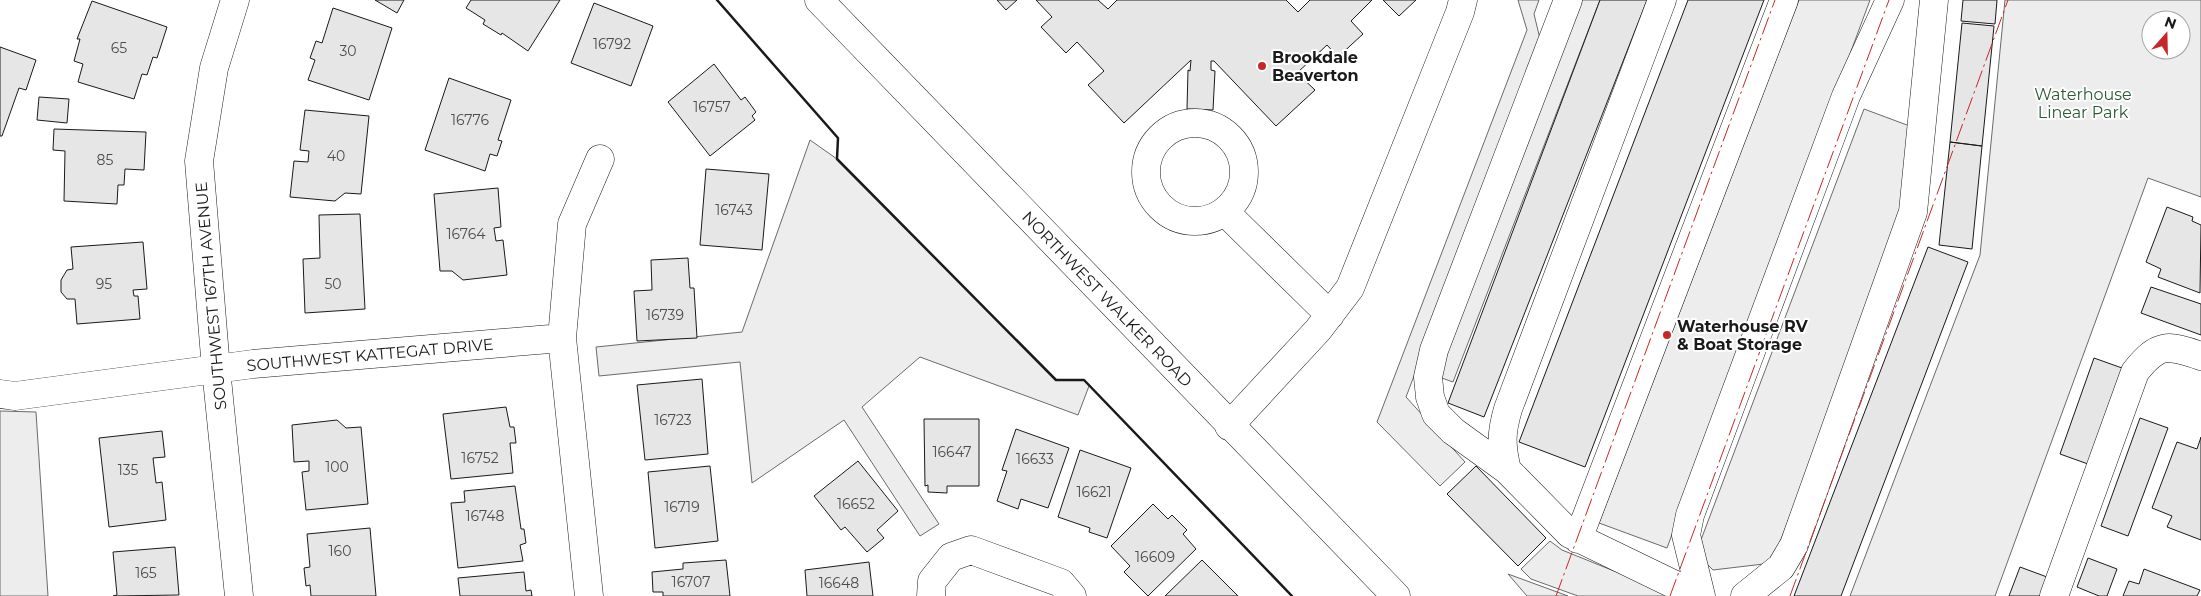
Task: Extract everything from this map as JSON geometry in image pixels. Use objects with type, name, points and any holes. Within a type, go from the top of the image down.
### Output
[{"type":"street","name":"SOUTHWEST 167TH AVENUE","points":[[235,0],[214,68],[199,161],[216,369],[239,596]]},
{"type":"street","name":"NORTHWEST WALKER ROAD","points":[[819,0],[1229,426],[1396,596]]},
{"type":"street","points":[[1229,426],[1330,315],[1350,288],[1460,12],[1463,0]]},
{"type":"street","points":[[1568,0],[1434,350],[1428,378],[1430,397],[1436,414],[1453,431],[1507,470],[1570,534],[1699,596]]},
{"type":"street","points":[[1507,470],[1501,444],[1502,427],[1662,0]]},
{"type":"street","points":[[1578,539],[1784,0]]},
{"type":"street","points":[[1699,596],[1686,535],[1690,515],[1846,96],[1890,0]]},
{"type":"street","points":[[1745,596],[1781,566],[1794,545],[1913,212],[1934,0]]},
{"type":"street","points":[[589,596],[562,338],[572,224],[600,159]]},
{"type":"street","points":[[1225,212],[1330,315]]},
{"type":"street","name":"SOUTHWEST KATTEGAT DRIVE","points":[[0,394],[15,396],[216,369],[562,338]]},
{"type":"street","points":[[2054,596],[2135,372],[2147,357],[2161,349],[2177,348],[2201,356]]},
{"type":"street","points":[[931,596],[932,580],[951,557],[970,550],[1061,583],[1072,596]]},
{"type":"shaded area","points":[[1518,0],[1539,0],[1534,14],[1541,43],[1406,397],[1465,462],[1440,486],[1377,422],[1527,30]]},
{"type":"shaded area","points":[[1582,0],[1600,0],[1453,382],[1439,377],[1444,354]]},
{"type":"shaded area","points":[[1799,0],[1870,0],[1667,548],[1599,523]]},
{"type":"shaded area","name":"Waterhouse Linear Park","points":[[2005,0],[2201,0],[2201,197],[2148,178],[1995,596],[1850,596],[1980,255]]},
{"type":"shaded area","points":[[1864,109],[1915,128],[1908,208],[1772,563],[1713,570],[1696,553]]},
{"type":"shaded area","points":[[810,140],[837,159],[1056,380],[1084,380],[1089,386],[1078,415],[920,357],[862,407],[939,524],[920,536],[844,420],[752,483],[740,362],[599,376],[596,347],[742,332]]},
{"type":"shaded area","points":[[0,411],[36,412],[48,596],[0,596]]},
{"type":"shaded area","points":[[1550,541],[1562,550],[1676,596],[1578,596],[1531,579],[1521,569]]},
{"type":"shaded area","points":[[1508,574],[1568,596],[1527,596]]},
{"type":"building","points":[[375,0],[404,0],[397,13]]},
{"type":"building","points":[[471,0],[560,0],[528,51],[502,33],[501,35],[483,24],[485,20],[466,8]]},
{"type":"building","points":[[997,0],[1017,0],[1006,10]]},
{"type":"building","name":"Brookdale Beaverton","points":[[1036,0],[1098,0],[1108,9],[1117,0],[1286,0],[1298,12],[1310,0],[1372,0],[1351,21],[1363,34],[1338,57],[1327,45],[1297,73],[1315,90],[1276,126],[1214,61],[1211,61],[1211,70],[1215,71],[1213,110],[1187,109],[1188,70],[1190,71],[1191,60],[1124,123],[1088,85],[1104,71],[1077,42],[1066,53],[1041,27],[1052,17]]},
{"type":"building","points":[[1383,0],[1416,0],[1399,16]]},
{"type":"building","points":[[1600,0],[1647,0],[1484,417],[1448,403]]},
{"type":"building","points":[[1688,0],[1764,0],[1585,467],[1519,442]]},
{"type":"building","points":[[1963,0],[1997,0],[1995,24],[1961,21]]},
{"type":"building","points":[[92,1],[167,27],[157,58],[153,57],[147,75],[142,74],[134,99],[78,82],[83,64],[74,61],[80,39],[77,39]]},
{"type":"building","points":[[594,3],[653,26],[631,86],[571,63]]},
{"type":"building","points":[[333,8],[392,28],[369,100],[308,80],[315,60],[310,58],[316,41],[322,43]]},
{"type":"building","points":[[1962,23],[1994,26],[1982,146],[1950,142]]},
{"type":"building","points":[[0,47],[36,60],[26,90],[19,88],[2,136],[0,136]]},
{"type":"building","points":[[714,64],[741,100],[745,97],[756,112],[752,116],[755,120],[710,156],[668,102]]},
{"type":"building","points":[[449,78],[511,100],[498,140],[502,141],[497,156],[490,154],[485,171],[425,150]]},
{"type":"building","points":[[39,97],[69,99],[67,123],[37,120]]},
{"type":"building","points":[[305,110],[369,116],[361,194],[345,193],[335,201],[290,197],[294,161],[308,162],[309,151],[300,150]]},
{"type":"building","points":[[54,129],[146,132],[144,170],[125,169],[124,185],[118,185],[117,204],[64,201],[65,151],[53,150]]},
{"type":"building","points":[[1950,142],[1982,146],[1972,249],[1939,245]]},
{"type":"building","points":[[706,169],[769,174],[762,250],[700,245]]},
{"type":"building","points":[[498,188],[501,227],[494,228],[496,241],[503,240],[507,275],[463,280],[452,271],[440,271],[434,194]]},
{"type":"building","points":[[2167,207],[2193,217],[2192,221],[2201,225],[2200,293],[2158,277],[2161,269],[2146,262]]},
{"type":"building","points":[[360,214],[365,309],[305,313],[303,259],[320,258],[319,215]]},
{"type":"building","points":[[143,242],[147,289],[133,290],[134,296],[138,296],[140,319],[77,324],[75,299],[67,299],[61,292],[61,280],[67,270],[73,269],[71,247]]},
{"type":"building","points":[[1928,247],[1968,262],[1841,596],[1794,596]]},
{"type":"building","points":[[688,258],[690,288],[694,288],[697,338],[637,341],[634,291],[652,290],[651,260]]},
{"type":"building","points":[[2151,287],[2201,304],[2201,335],[2141,313]]},
{"type":"building","points":[[2094,358],[2122,368],[2088,464],[2060,454]]},
{"type":"building","points":[[702,379],[708,454],[645,460],[637,385]]},
{"type":"building","points":[[506,407],[510,427],[514,427],[516,443],[510,443],[513,473],[451,479],[443,414]]},
{"type":"building","points":[[2140,418],[2168,428],[2128,536],[2101,526]]},
{"type":"building","points":[[924,419],[979,419],[979,486],[947,486],[947,493],[928,492],[928,485],[925,486]]},
{"type":"building","points":[[337,420],[346,428],[361,427],[368,504],[306,510],[302,472],[309,471],[309,461],[294,462],[292,425]]},
{"type":"building","points":[[1016,429],[1069,448],[1048,508],[1021,499],[1018,509],[997,501],[1007,471],[1002,470]]},
{"type":"building","points":[[162,431],[165,457],[153,458],[156,483],[162,482],[166,520],[109,527],[99,438]]},
{"type":"building","points":[[2201,437],[2201,540],[2167,527],[2172,516],[2152,508],[2177,442],[2197,449]]},
{"type":"building","points":[[1080,450],[1131,468],[1107,538],[1089,532],[1090,528],[1058,517]]},
{"type":"building","points":[[858,461],[898,511],[877,530],[884,538],[867,552],[845,527],[841,530],[814,496]]},
{"type":"building","points":[[710,466],[718,541],[655,548],[648,472]]},
{"type":"building","points":[[1476,466],[1546,538],[1518,566],[1447,494]]},
{"type":"building","points":[[515,486],[521,529],[524,529],[526,543],[520,545],[523,561],[458,568],[451,503],[465,502],[464,491]]},
{"type":"building","points":[[1153,504],[1168,519],[1172,515],[1187,530],[1183,534],[1196,549],[1148,596],[1124,572],[1130,566],[1111,546]]},
{"type":"building","points":[[370,528],[376,596],[311,596],[310,585],[306,586],[304,568],[310,567],[307,534]]},
{"type":"building","points":[[175,547],[179,595],[113,596],[117,595],[113,552]]},
{"type":"building","points":[[2088,558],[2117,569],[2107,596],[2099,596],[2077,587]]},
{"type":"building","points":[[726,560],[730,596],[663,596],[663,592],[653,592],[652,572],[683,569],[683,563]]},
{"type":"building","points":[[1202,560],[1238,596],[1165,596]]},
{"type":"building","points":[[869,562],[873,596],[807,596],[805,570]]},
{"type":"building","points":[[2020,567],[2047,577],[2040,596],[2009,596]]},
{"type":"building","points":[[2144,569],[2200,590],[2197,596],[2123,596],[2129,581],[2139,584]]},
{"type":"building","points":[[524,572],[526,591],[531,590],[532,596],[460,596],[458,578]]},
{"type":"wall","points":[[717,0],[838,138],[837,159],[1056,380],[1084,380],[1292,596]]},
{"type":"power","points":[[1556,596],[1775,0]]},
{"type":"power","points":[[1670,596],[1889,0]]},
{"type":"power","points":[[1790,596],[2008,0]]},
{"type":"place","name":"Brookdale Beaverton","points":[[1262,66]]},
{"type":"place","name":"Waterhouse RV & Boat Storage","points":[[1667,335]]}]
